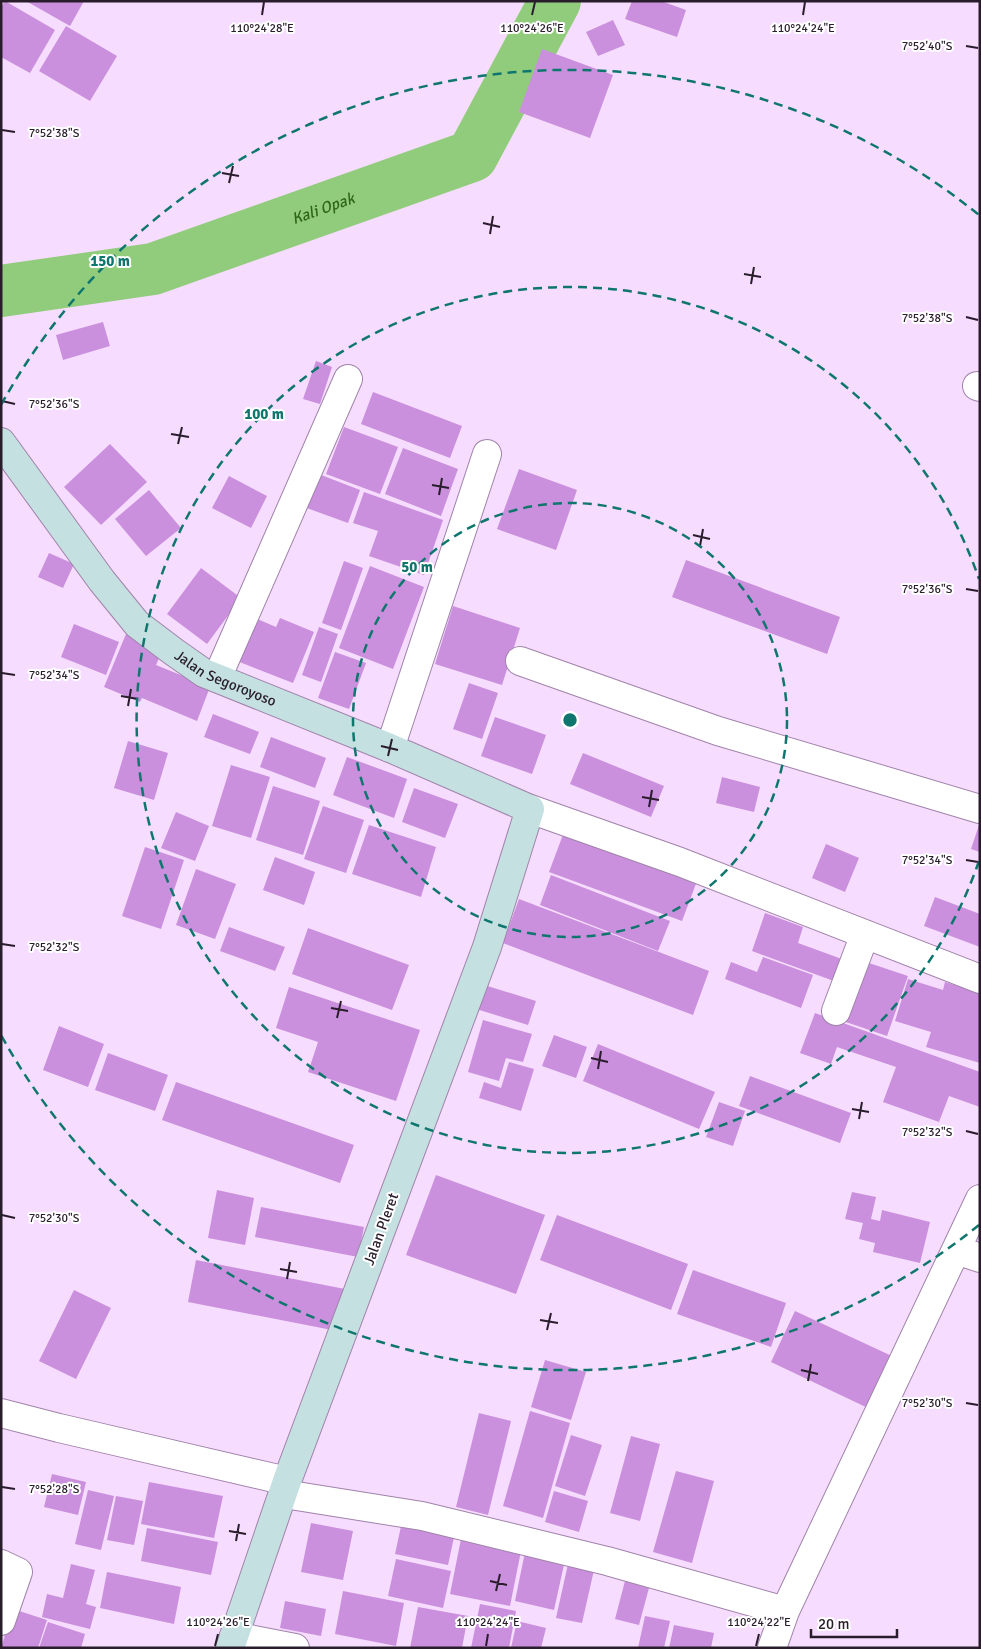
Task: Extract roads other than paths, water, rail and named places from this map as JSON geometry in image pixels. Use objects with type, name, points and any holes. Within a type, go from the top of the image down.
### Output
[{"type":"main road","name":"Jalan Segoroyoso","points":[[1,442],[102,581],[137,624],[204,673],[390,748],[530,810]]},
{"type":"main road","name":"Jalan Pleret","points":[[232,1642],[286,1487],[487,947],[530,810]]},
{"type":"street","points":[[217,678],[348,380]]},
{"type":"street","points":[[390,748],[487,454]]},
{"type":"street","points":[[520,661],[718,731],[980,809]]},
{"type":"street","points":[[530,810],[680,862],[980,979]]},
{"type":"street","points":[[836,1011],[865,934]]},
{"type":"street","points":[[772,1648],[785,1611],[968,1254],[980,1199]]},
{"type":"street","points":[[1,1413],[286,1487],[422,1516],[607,1561],[785,1611]]},
{"type":"street","points":[[1,1564],[18,1572],[1,1621]]},
{"type":"street","points":[[232,1642],[295,1648]]},
{"type":"waterway","name":"Kali Opak","points":[[1,291],[153,269],[472,156],[555,1]]}]
